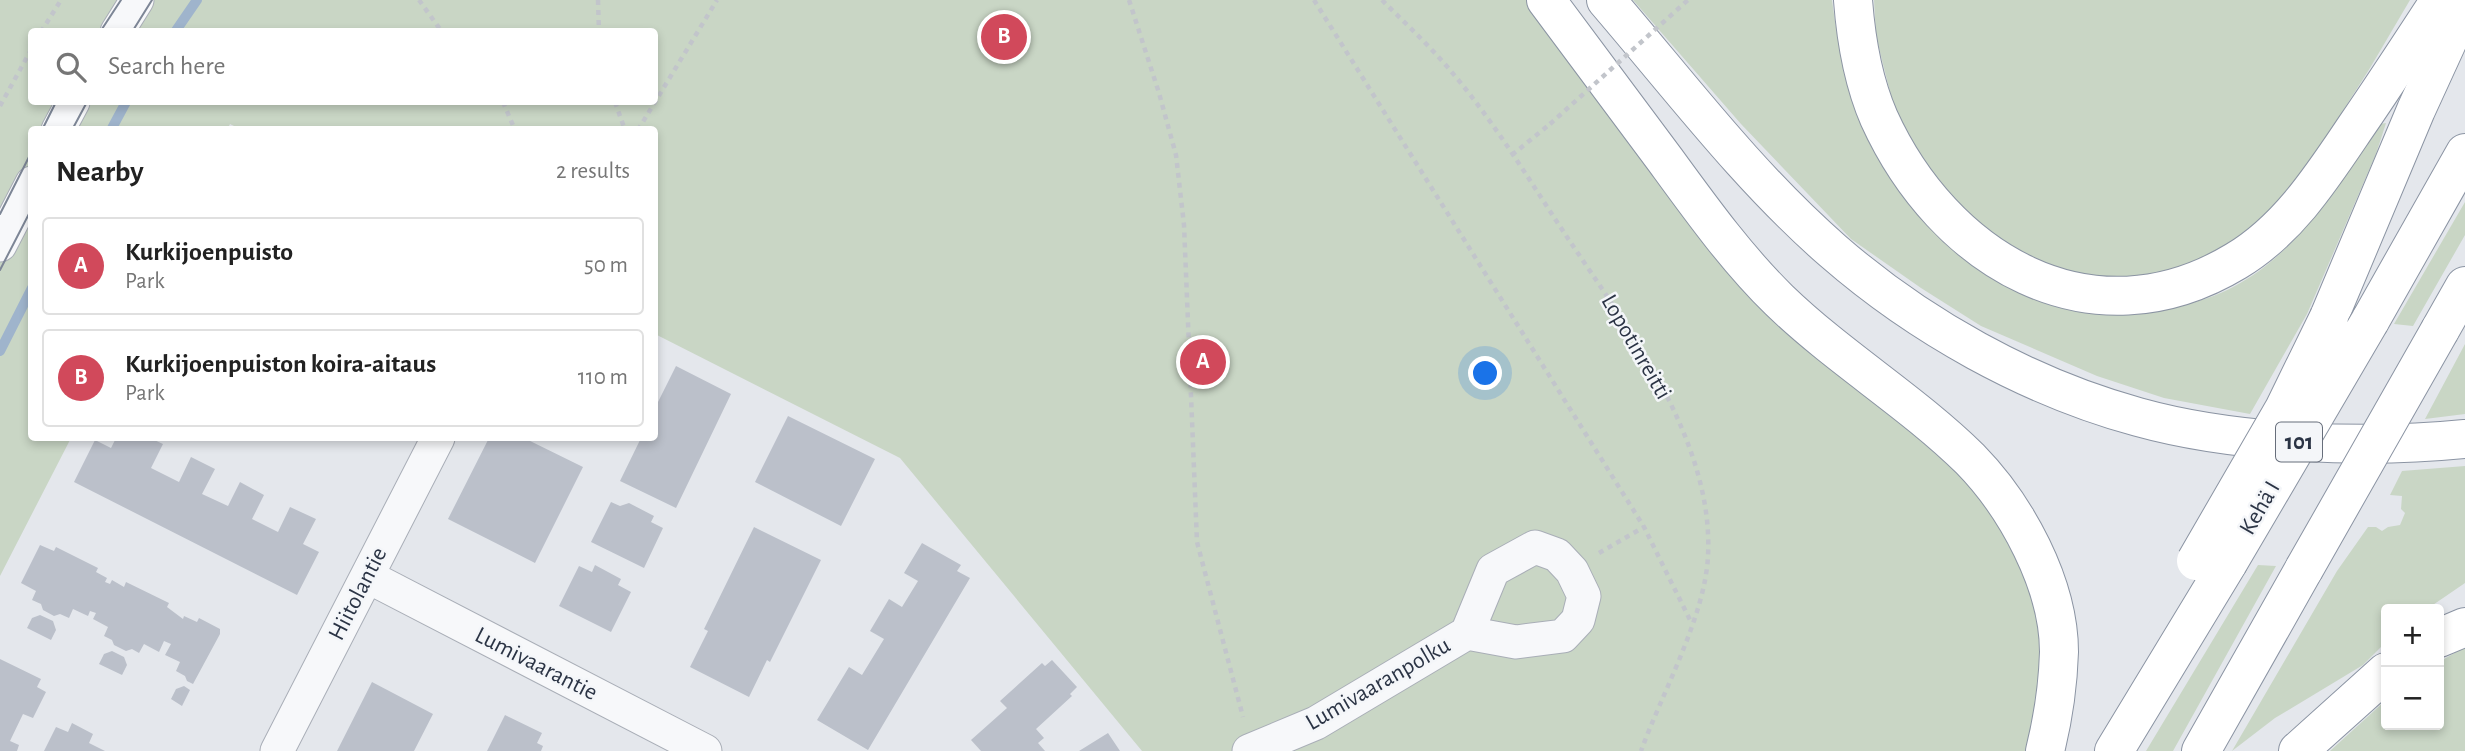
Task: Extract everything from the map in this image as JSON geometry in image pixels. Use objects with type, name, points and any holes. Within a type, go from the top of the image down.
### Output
[{"type":"highway","points":[[1546,0],[1692,197],[1779,300],[1970,460],[2013,510],[2042,573],[2053,607],[2059,650],[2055,699],[2045,751]]},
{"type":"highway","points":[[1606,0],[1776,197],[1844,260],[1904,305],[1974,349],[2057,389],[2127,414],[2219,433],[2324,443],[2465,439]]},
{"type":"highway","points":[[1853,0],[1863,72],[1878,116],[1894,148],[1937,209],[1994,259],[2025,275],[2059,289],[2091,294],[2128,295],[2164,291],[2200,279],[2237,260],[2292,214],[2322,178],[2440,0]]},
{"type":"highway","points":[[2114,751],[2163,673],[2212,562],[2329,317],[2411,122],[2465,3]]},
{"type":"highway","name":"Kehä I","points":[[2212,562],[2370,321],[2465,153]]},
{"type":"highway","points":[[2201,751],[2465,286]]},
{"type":"highway","points":[[2444,625],[2465,608]]},
{"type":"highway","points":[[2444,636],[2465,627]]},
{"type":"highway","points":[[2298,751],[2381,676]]},
{"type":"street","points":[[120,28],[137,0]]},
{"type":"street","points":[[60,126],[71,105]]},
{"type":"street","points":[[0,245],[28,191]]},
{"type":"street","name":"Hiitolantie","points":[[277,751],[436,441]]},
{"type":"street","name":"Lumivaaranpolku","points":[[1250,750],[1316,723],[1468,633],[1493,570],[1535,547],[1557,555],[1572,571],[1584,597],[1578,620],[1563,636],[1516,642],[1468,633]]},
{"type":"street","name":"Lumivaarantie","points":[[367,576],[705,751]]},
{"type":"path","points":[[44,28],[61,0]]},
{"type":"path","points":[[419,0],[439,28]]},
{"type":"path","points":[[598,0],[598,28]]},
{"type":"path","points":[[658,98],[717,0]]},
{"type":"path","points":[[1129,0],[1176,155],[1184,225],[1197,541],[1250,750]]},
{"type":"path","points":[[1314,0],[1644,527],[1692,624]]},
{"type":"path","name":"Lopotinreitti","points":[[1382,0],[1456,76],[1639,344],[1669,401],[1698,471],[1706,505],[1708,555],[1705,584],[1692,624],[1641,751]]},
{"type":"path","points":[[1512,155],[1688,0]]},
{"type":"path","points":[[0,106],[28,55]]},
{"type":"path","points":[[504,105],[513,126]]},
{"type":"path","points":[[616,105],[624,126]]},
{"type":"path","points":[[640,126],[653,105]]},
{"type":"path","points":[[1572,571],[1644,527]]},
{"type":"green space","points":[[0,0],[1533,0],[1610,105],[1947,458],[1997,514],[2014,541],[2027,570],[2035,599],[2040,659],[2034,720],[2027,751],[1142,751],[900,458],[658,336],[658,126],[28,126],[28,441],[69,441],[0,576]]},
{"type":"green space","points":[[1633,0],[1832,0],[1841,57],[1851,94],[1872,147],[1888,172],[1917,203],[2014,285],[2045,303],[2071,310],[2128,314],[2157,310],[2186,305],[2233,287],[2257,272],[2298,236],[2333,193],[2380,124],[2386,123],[2376,154],[2307,314],[2250,414],[2164,398],[2097,376],[1981,326],[1921,288],[1851,239],[1741,124]]},
{"type":"green space","points":[[1874,0],[2410,0],[2282,207],[2245,240],[2178,275],[2076,282],[2007,248],[1954,200],[1913,150],[1895,112],[1876,36]]},
{"type":"green space","points":[[2465,202],[2465,235],[2413,326],[2394,324]]},
{"type":"green space","points":[[2465,344],[2465,414],[2425,419]]},
{"type":"green space","points":[[2465,466],[2465,583],[2434,604],[2381,604],[2381,647],[2363,665],[2275,718],[2232,751],[2337,571],[2368,527],[2376,527],[2382,531],[2400,525],[2405,513],[2401,509],[2402,496],[2390,495],[2402,471]]},
{"type":"green space","points":[[2258,565],[2276,566],[2173,751],[2146,751]]},
{"type":"green space","points":[[2465,647],[2465,751],[2330,751],[2381,705],[2381,730],[2444,730],[2444,659]]},
{"type":"building","points":[[676,366],[731,394],[676,508],[620,481],[640,441],[658,441],[658,402]]},
{"type":"building","points":[[788,416],[875,459],[841,526],[755,482]]},
{"type":"building","points":[[94,441],[111,448],[114,441],[156,441],[163,444],[151,468],[179,482],[191,457],[215,469],[202,494],[228,506],[240,482],[264,495],[252,519],[278,532],[290,507],[316,519],[303,544],[319,552],[297,595],[74,482]]},
{"type":"building","points":[[487,441],[530,441],[583,467],[535,563],[448,519]]},
{"type":"building","points":[[611,502],[620,506],[629,503],[654,516],[651,522],[663,528],[644,568],[591,542]]},
{"type":"building","points":[[754,527],[821,560],[770,662],[767,660],[749,697],[690,667],[708,631],[704,629]]},
{"type":"building","points":[[922,543],[961,565],[957,571],[970,578],[868,750],[817,720],[849,667],[862,675],[884,639],[870,631],[889,599],[902,607],[918,581],[904,573]]},
{"type":"building","points":[[40,545],[54,551],[56,547],[98,568],[96,572],[107,578],[105,582],[110,584],[112,580],[124,587],[126,582],[169,603],[167,607],[183,619],[184,616],[197,622],[199,618],[220,629],[220,634],[193,684],[176,671],[180,662],[165,655],[171,644],[164,641],[159,652],[144,644],[139,653],[132,649],[126,651],[104,636],[108,627],[93,619],[96,613],[90,611],[88,616],[73,609],[69,618],[60,614],[54,616],[43,610],[41,604],[32,600],[36,591],[21,583]]},
{"type":"building","points":[[595,565],[621,579],[618,585],[631,592],[611,632],[559,606],[579,566],[592,572]]},
{"type":"building","points":[[40,615],[53,621],[56,630],[51,640],[27,628],[32,618]]},
{"type":"building","points":[[112,651],[124,657],[127,665],[122,675],[99,664],[104,654]]},
{"type":"building","points":[[0,659],[41,679],[37,687],[46,692],[33,718],[23,714],[10,741],[19,745],[17,751],[0,751]]},
{"type":"building","points":[[1052,660],[1077,687],[1070,694],[1072,696],[1036,729],[1044,738],[1038,743],[1045,751],[981,751],[971,740],[1007,708],[1000,701],[1042,663],[1045,666]]},
{"type":"building","points":[[372,682],[433,714],[414,751],[337,751]]},
{"type":"building","points":[[184,686],[190,690],[182,706],[171,699],[176,689]]},
{"type":"building","points":[[505,715],[542,733],[537,743],[543,746],[541,751],[487,751]]},
{"type":"building","points":[[72,723],[93,734],[89,743],[105,751],[44,751],[56,727],[68,732]]},
{"type":"building","points":[[1108,733],[1120,751],[1079,751]]},
{"type":"waterway","points":[[178,28],[197,0]]},
{"type":"waterway","points":[[113,126],[124,105]]},
{"type":"waterway","points":[[0,351],[28,296]]},
{"type":"tram line","points":[[103,28],[121,0]]},
{"type":"tram line","points":[[134,28],[152,0]]},
{"type":"tram line","points":[[44,126],[54,105]]},
{"type":"tram line","points":[[74,126],[85,105]]},
{"type":"tram line","points":[[0,214],[28,159]]},
{"type":"tram line","points":[[0,270],[28,216]]},
{"type":"place","name":"Kurkijoenpuiston koira-aitaus","points":[[1004,37]]},
{"type":"place","name":"Kurkijoenpuisto","points":[[1203,362]]}]
